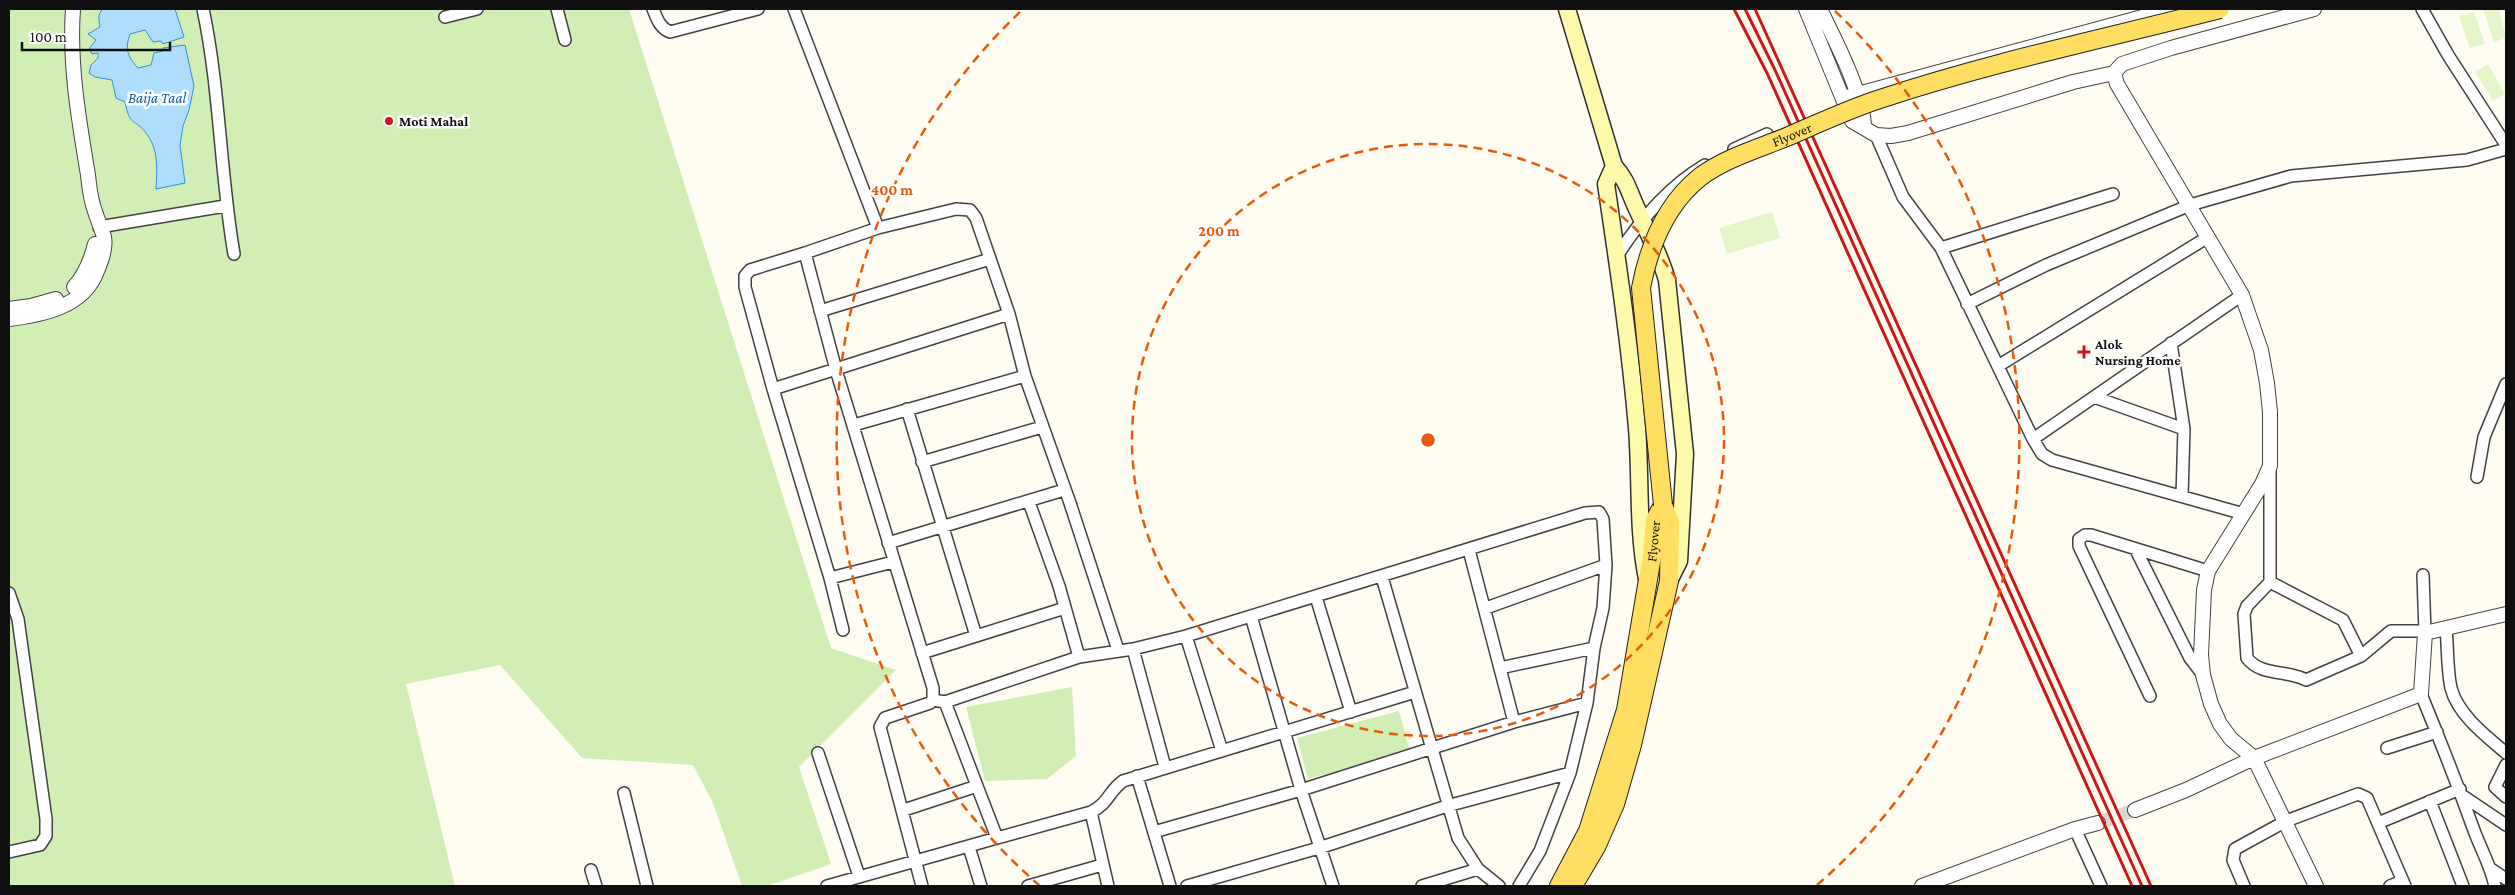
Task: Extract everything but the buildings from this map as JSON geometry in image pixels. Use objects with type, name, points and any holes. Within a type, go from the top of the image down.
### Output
[{"type":"main road","points":[[1567,9],[1614,166],[1624,177],[1663,266],[1667,280],[1685,454],[1679,561],[1669,582]]},
{"type":"main road","name":"Flyover","points":[[1573,886],[1596,847],[1615,804],[1632,745],[1669,582],[1660,558],[1654,520],[1663,505],[1642,288],[1647,259],[1659,227],[1683,193],[1701,176],[1726,162],[1879,99],[1943,80],[2220,9]]},
{"type":"main road","points":[[1614,166],[1606,184],[1635,404],[1639,456],[1640,548],[1647,581]]},
{"type":"main road","name":"Flyover","points":[[1560,886],[1588,831],[1626,710],[1647,581],[1660,558]]},
{"type":"street","points":[[9,319],[35,316],[62,307],[80,295],[97,273],[104,238],[92,204],[85,156],[72,56],[73,9]]},
{"type":"street","points":[[203,9],[214,87],[225,206],[234,254]]},
{"type":"street","points":[[445,17],[477,9]]},
{"type":"street","points":[[557,9],[565,40]]},
{"type":"street","points":[[653,9],[658,21],[665,30],[670,32],[758,9]]},
{"type":"street","points":[[794,9],[878,228]]},
{"type":"street","points":[[1806,9],[1849,95],[1864,115],[1864,128],[1876,135],[1892,136],[1908,133],[2073,82],[2114,73],[2122,64],[2171,48],[2314,9]]},
{"type":"street","points":[[1820,9],[1849,95]]},
{"type":"street","points":[[1849,95],[2172,9]]},
{"type":"street","points":[[2422,9],[2506,145]]},
{"type":"street","points":[[2114,73],[2118,84],[2242,295],[2261,350],[2268,382],[2270,582],[2247,606],[2244,614],[2247,658],[2258,669],[2298,675],[2306,680],[2361,656],[2391,631],[2425,632],[2446,630],[2506,614]]},
{"type":"street","points":[[1617,256],[1655,205],[1690,174],[1722,155],[1767,134]]},
{"type":"street","points":[[1876,135],[1903,197],[1941,248],[2042,454],[2052,460],[2244,514]]},
{"type":"street","points":[[1967,304],[2046,265],[2190,205],[2291,176],[2467,160],[2506,149]]},
{"type":"street","points":[[1941,248],[2113,194]]},
{"type":"street","points":[[99,227],[225,206]]},
{"type":"street","points":[[843,630],[830,578],[773,389],[745,287],[745,276],[750,270],[878,228],[956,209],[970,210],[976,218],[1009,314],[1024,376],[1070,503],[1118,650]]},
{"type":"street","points":[[9,309],[32,306],[58,298],[73,289],[81,280],[92,258],[99,227]]},
{"type":"street","points":[[1998,366],[2208,238]]},
{"type":"street","points":[[805,253],[836,370],[854,425],[892,562],[933,688],[933,700]]},
{"type":"street","points":[[820,311],[990,259]]},
{"type":"street","points":[[2033,439],[2242,295]]},
{"type":"street","points":[[773,389],[1009,314]]},
{"type":"street","points":[[2171,343],[2184,429],[2182,496]]},
{"type":"street","points":[[854,425],[1024,376]]},
{"type":"street","points":[[2477,477],[2484,437],[2506,384]]},
{"type":"street","points":[[2094,397],[2184,429]]},
{"type":"street","points":[[907,410],[976,636]]},
{"type":"street","points":[[922,462],[1042,427]]},
{"type":"street","points":[[2270,466],[2244,514],[2216,555],[2208,571],[2204,590],[2201,655],[2203,675],[2211,704],[2220,724],[2231,739],[2254,758],[2316,886]]},
{"type":"street","points":[[888,543],[1064,490]]},
{"type":"street","points":[[1029,502],[1065,608],[1079,656]]},
{"type":"street","points":[[922,886],[914,860],[904,810],[880,727],[885,718],[933,700],[945,702],[1079,656],[1133,649],[1186,636],[1594,511],[1599,512],[1603,519],[1606,565],[1602,608],[1594,648],[1588,703],[1570,773],[1540,852],[1519,886]]},
{"type":"street","points":[[2150,696],[2079,546],[2079,540],[2085,535],[2091,535],[2208,571]]},
{"type":"street","points":[[1469,550],[1486,608],[1514,722]]},
{"type":"street","points":[[2136,550],[2190,658],[2203,675]]},
{"type":"street","points":[[830,578],[892,562]]},
{"type":"street","points":[[1486,608],[1606,565]]},
{"type":"street","points":[[2423,575],[2425,632],[2421,694],[2461,792],[2475,834],[2491,869],[2495,886]]},
{"type":"street","points":[[1382,577],[1447,806],[1458,838],[1478,869],[1499,886]]},
{"type":"street","points":[[2270,582],[2344,620],[2361,656]]},
{"type":"street","points":[[9,593],[18,619],[46,819],[46,836],[40,845],[9,852]]},
{"type":"street","points":[[1316,597],[1351,712]]},
{"type":"street","points":[[922,653],[1065,608]]},
{"type":"street","points":[[1251,616],[1301,790],[1322,847],[1333,886]]},
{"type":"street","points":[[2446,630],[2450,679],[2456,701],[2480,731],[2506,753]]},
{"type":"street","points":[[1186,636],[1222,751]]},
{"type":"street","points":[[1500,668],[1594,648]]},
{"type":"street","points":[[1133,649],[1165,767]]},
{"type":"street","points":[[826,886],[841,884],[860,876],[914,860],[968,847],[1091,812],[1104,805],[1114,787],[1123,781],[1415,692]]},
{"type":"street","points":[[2135,810],[2186,790],[2254,758],[2421,694]]},
{"type":"street","points":[[945,702],[998,838]]},
{"type":"street","points":[[1154,832],[1301,790],[1514,722],[1588,703]]},
{"type":"street","points":[[2387,748],[2436,732]]},
{"type":"street","points":[[818,753],[860,876]]},
{"type":"street","points":[[2506,765],[2495,787],[2506,798]]},
{"type":"street","points":[[1187,886],[1322,847],[1447,806],[1570,773]]},
{"type":"street","points":[[1137,776],[1170,886]]},
{"type":"street","points":[[904,810],[977,786]]},
{"type":"street","points":[[2378,823],[2430,801],[2461,792]]},
{"type":"street","points":[[2461,792],[2506,826]]},
{"type":"street","points":[[624,793],[647,886]]},
{"type":"street","points":[[2244,886],[2233,860],[2232,854],[2235,849],[2286,821],[2358,794],[2367,798],[2404,884],[2390,886]]},
{"type":"street","points":[[2430,801],[2463,886]]},
{"type":"street","points":[[1091,812],[1108,886]]},
{"type":"street","points":[[1922,886],[1946,882],[2075,830],[2098,824]]},
{"type":"street","points":[[2075,830],[2100,886]]},
{"type":"street","points":[[968,847],[981,886]]},
{"type":"street","points":[[1028,886],[1102,865]]},
{"type":"street","points":[[1422,886],[1478,869]]},
{"type":"street","points":[[2491,869],[2506,879]]},
{"type":"street","points":[[591,870],[596,886]]},
{"type":"green space","points":[[9,9],[629,9],[831,648],[896,670],[799,767],[831,864],[767,886],[742,886],[713,803],[693,765],[582,758],[500,665],[406,684],[455,886],[9,886]]},
{"type":"green space","points":[[2483,9],[2499,9],[2506,38],[2494,42]]},
{"type":"green space","points":[[2474,12],[2485,44],[2470,48],[2459,16]]},
{"type":"green space","points":[[2488,64],[2505,94],[2493,101],[2475,72]]},
{"type":"green space","points":[[1772,212],[1780,238],[1727,254],[1719,228]]},
{"type":"green space","points":[[1072,687],[1076,756],[1047,779],[985,781],[966,707]]},
{"type":"green space","points":[[1399,711],[1410,752],[1308,779],[1297,738]]},
{"type":"water","name":"Baija Taal","points":[[103,9],[175,9],[184,37],[163,44],[161,41],[153,42],[145,30],[130,34],[127,48],[131,60],[138,68],[151,65],[154,53],[163,51],[163,48],[185,45],[194,86],[180,145],[185,183],[156,189],[156,160],[150,139],[142,128],[131,119],[125,102],[116,98],[112,80],[95,77],[89,73],[91,65],[98,58],[98,53],[92,54],[89,49],[96,40],[88,34],[100,27],[99,15]]},
{"type":"tunnel","points":[[2098,823],[2135,810]]},
{"type":"railway","points":[[1734,9],[1767,73],[2132,886]]},
{"type":"railway","points":[[1745,9],[1775,70],[2142,886]]},
{"type":"railway","points":[[1755,9],[2151,886]]},
{"type":"place","name":"Moti Mahal","points":[[389,121]]},
{"type":"place","name":"Alok Nursing Home","points":[[2084,352]]}]
